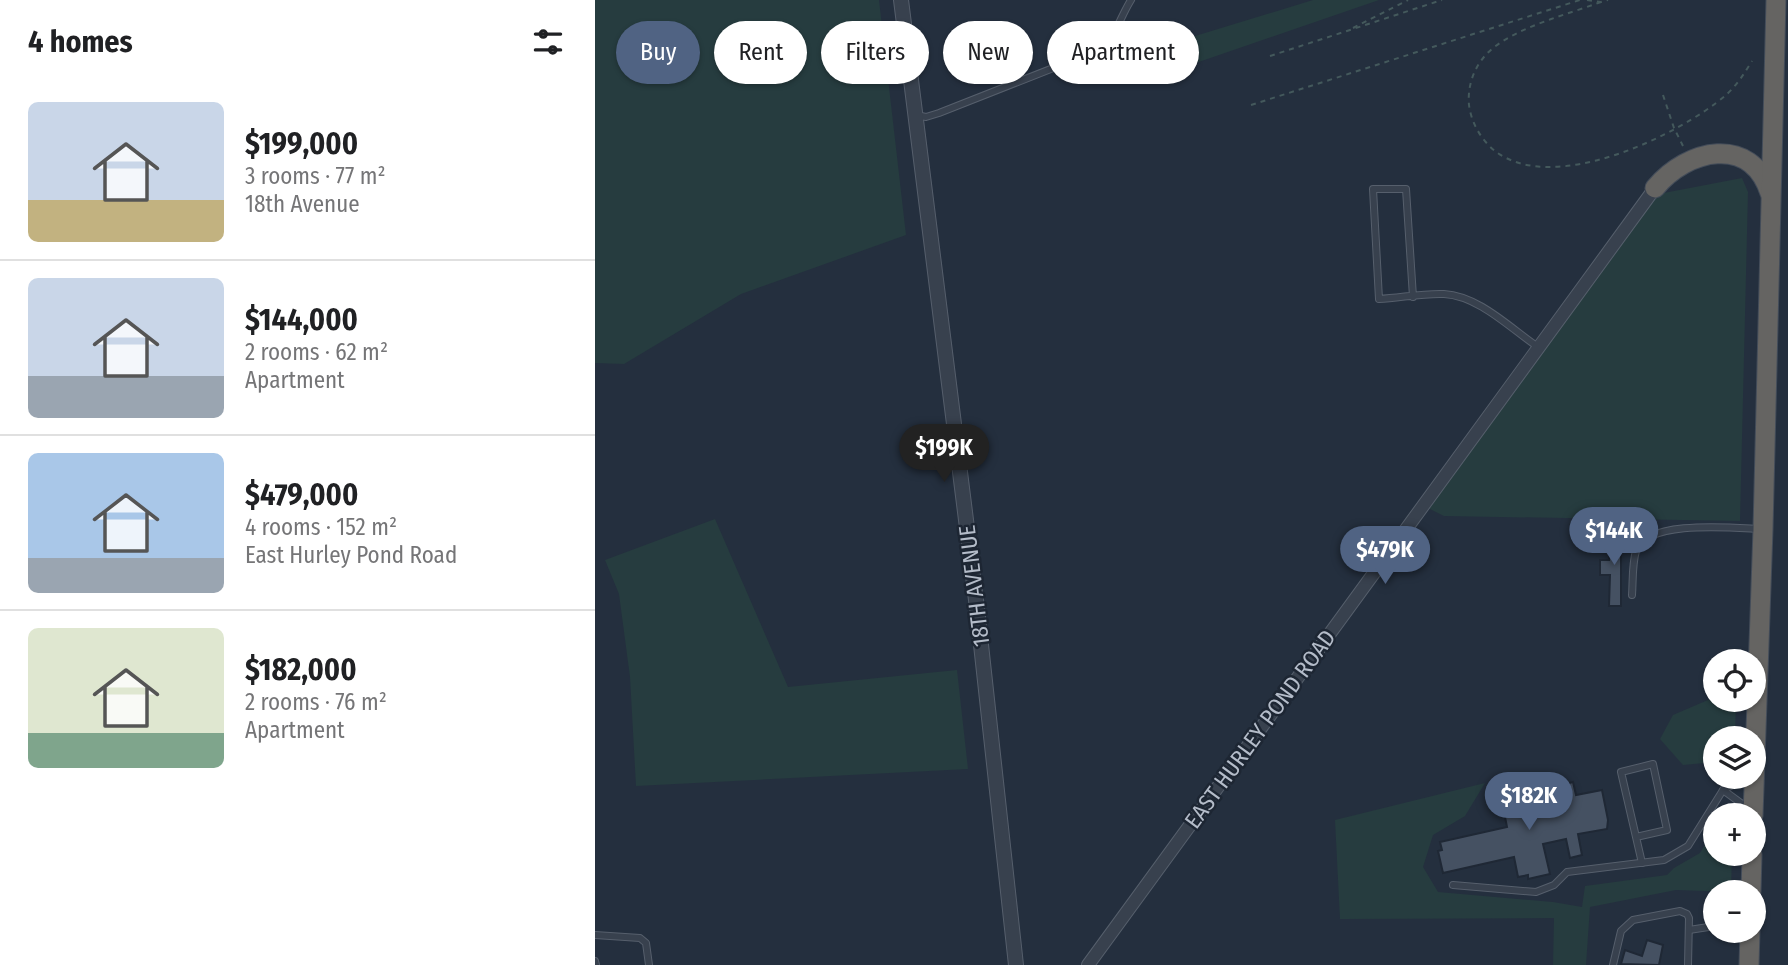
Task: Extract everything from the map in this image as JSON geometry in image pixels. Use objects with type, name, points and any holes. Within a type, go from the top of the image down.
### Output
[{"type":"highway","points":[[1756,726],[1776,0]]},
{"type":"highway","points":[[1655,188],[1667,174],[1689,160],[1714,155],[1734,155],[1747,159],[1762,173],[1771,196]]},
{"type":"highway","points":[[1749,965],[1750,943]]},
{"type":"street","name":"18TH AVENUE","points":[[901,0],[975,595],[1016,965]]},
{"type":"street","name":"EAST HURLEY POND ROAD","points":[[1088,965],[1655,188]]},
{"type":"lane","points":[[916,115],[926,117],[939,113],[1104,48],[1115,35],[1119,19],[1131,0]]},
{"type":"lane","points":[[1413,297],[1406,189],[1373,189],[1379,299],[1413,297],[1445,294],[1478,304],[1539,348]]},
{"type":"lane","points":[[1632,595],[1636,551],[1642,541],[1671,530],[1700,526],[1763,529]]},
{"type":"lane","points":[[1636,837],[1667,830],[1653,764],[1621,772],[1636,837],[1642,863]]},
{"type":"lane","points":[[1453,885],[1536,892],[1555,885],[1567,872],[1664,860],[1688,846],[1723,790],[1739,803]]},
{"type":"lane","points":[[1613,965],[1621,931],[1633,920],[1680,911],[1687,914],[1688,965]]},
{"type":"lane","points":[[1689,930],[1703,928]]},
{"type":"lane","points":[[595,935],[641,938],[646,943],[649,965]]},
{"type":"path","points":[[1348,30],[1408,0]]},
{"type":"path","points":[[1270,56],[1442,0]]},
{"type":"path","points":[[1251,105],[1580,0]]},
{"type":"path","points":[[1587,0],[1601,2]]},
{"type":"path","points":[[1608,0],[1512,37],[1485,56],[1473,74],[1469,96],[1473,121],[1487,144],[1507,158],[1529,165],[1555,167],[1583,164],[1613,156],[1674,128],[1728,93],[1752,61]]},
{"type":"path","points":[[1663,95],[1689,160]]},
{"type":"green space","points":[[595,0],[879,0],[881,21],[821,21],[821,84],[889,84],[906,235],[741,294],[624,364],[595,363]]},
{"type":"green space","points":[[1313,0],[1379,0],[1199,62],[1199,35]]},
{"type":"green space","points":[[1742,178],[1748,192],[1740,521],[1444,516],[1422,505],[1648,196]]},
{"type":"green space","points":[[715,519],[788,687],[957,670],[968,769],[636,786],[630,677],[619,594],[605,560]]},
{"type":"green space","points":[[1703,702],[1703,712],[1736,712],[1735,726],[1703,726],[1703,763],[1683,765],[1660,739],[1673,715]]},
{"type":"green space","points":[[1485,783],[1465,816],[1433,835],[1423,867],[1438,892],[1582,907],[1585,886],[1667,875],[1700,853],[1703,848],[1703,866],[1732,866],[1731,880],[1703,880],[1703,891],[1676,890],[1590,907],[1586,965],[1553,965],[1554,918],[1340,919],[1335,820]]},
{"type":"building","points":[[1609,529],[1621,529],[1621,606],[1609,606],[1610,575],[1600,575],[1600,560],[1609,560]]},
{"type":"building","points":[[1573,782],[1576,795],[1602,790],[1608,820],[1607,829],[1578,834],[1582,855],[1570,858],[1566,839],[1543,844],[1550,874],[1528,879],[1528,875],[1518,877],[1514,857],[1443,873],[1438,851],[1442,850],[1440,842],[1507,827],[1501,797],[1508,796],[1507,791],[1529,786],[1535,814],[1542,813],[1537,793],[1550,790],[1555,809],[1566,807],[1561,785]]},
{"type":"building","points":[[1647,940],[1663,945],[1659,965],[1621,964],[1625,950],[1642,956]]}]
